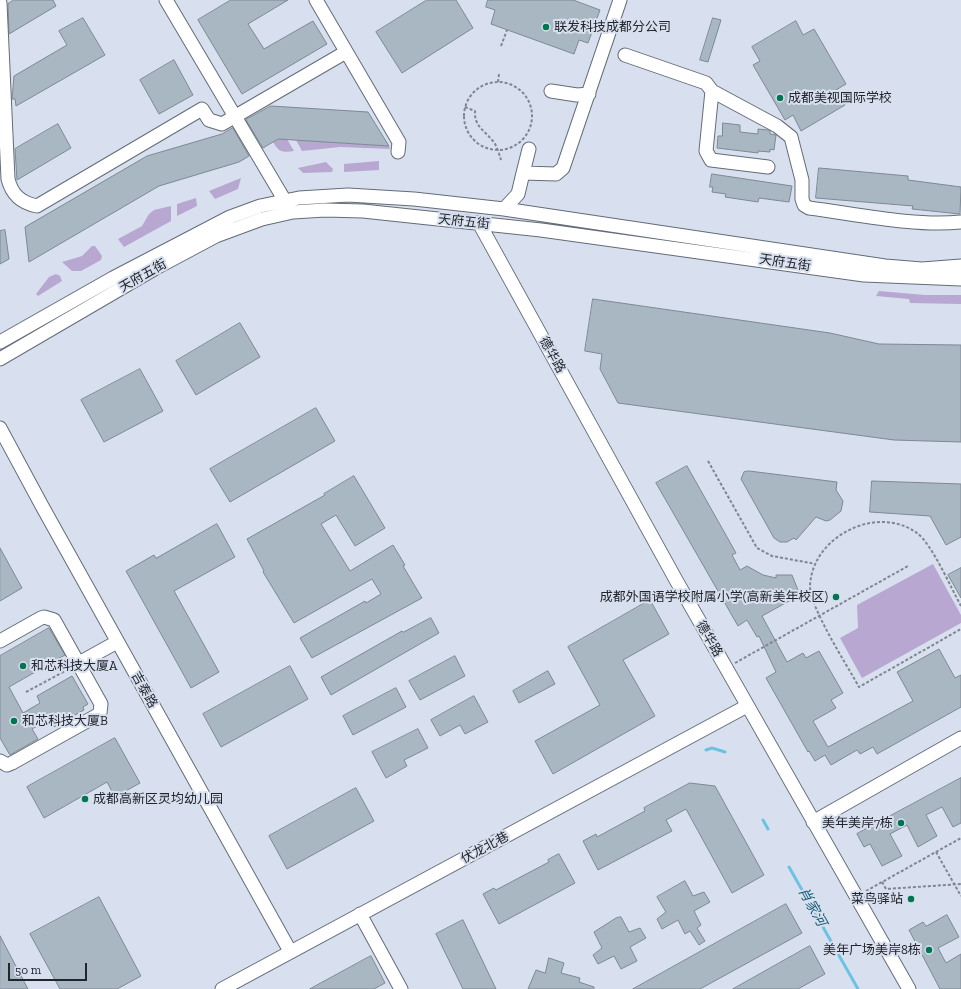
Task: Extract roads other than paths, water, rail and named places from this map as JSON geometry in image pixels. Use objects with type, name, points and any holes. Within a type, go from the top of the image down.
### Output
[{"type":"street","points":[[166,0],[285,201]]},
{"type":"street","points":[[316,0],[399,142],[398,152]]},
{"type":"street","points":[[523,173],[556,174],[563,168],[620,0]]},
{"type":"street","points":[[0,2],[8,179],[15,195],[29,205],[37,206],[202,109],[209,120],[222,124],[346,52]]},
{"type":"street","points":[[625,55],[706,82],[712,91],[777,126],[791,137],[802,180],[802,199],[804,205],[809,208],[919,222],[961,222]]},
{"type":"street","points":[[550,91],[577,95],[588,94]]},
{"type":"street","points":[[712,91],[706,151],[708,157],[711,160],[768,167]]},
{"type":"street","points":[[504,209],[518,194],[529,149]]},
{"type":"street","name":"天府五街","points":[[0,342],[203,230],[230,217],[260,206],[285,201],[348,195],[414,199],[504,209],[885,266],[922,269],[961,266]]},
{"type":"street","name":"天府五街","points":[[0,359],[216,236],[262,219],[293,212],[325,210],[363,211],[479,223],[673,247],[864,275],[961,279]]},
{"type":"street","name":"德华路","points":[[479,223],[747,706],[909,989]]},
{"type":"street","name":"吉泰路","points":[[0,428],[117,642],[290,951]]},
{"type":"street","points":[[0,641],[41,618],[49,618],[57,624],[74,666],[101,704],[100,713],[12,763],[7,765],[0,761]]},
{"type":"street","points":[[74,666],[117,642]]},
{"type":"street","name":"伏龙北巷","points":[[222,989],[290,951],[553,812],[747,706]]},
{"type":"street","points":[[813,822],[961,738]]},
{"type":"street","points":[[360,914],[401,989]]},
{"type":"waterway","name":"肖家河","points":[[706,750],[712,748],[725,752]]},
{"type":"waterway","name":"肖家河","points":[[763,820],[768,829]]},
{"type":"waterway","name":"肖家河","points":[[789,867],[858,989]]},
{"type":"place","name":"联发科技成都分公司","points":[[546,27]]},
{"type":"place","name":"成都美视国际学校","points":[[780,98]]},
{"type":"place","name":"成都外国语学校附属小学(高新美年校区)","points":[[836,597]]},
{"type":"place","name":"和芯科技大厦A","points":[[23,666]]},
{"type":"place","name":"和芯科技大厦B","points":[[14,721]]},
{"type":"place","name":"成都高新区灵均幼儿园","points":[[85,799]]},
{"type":"place","name":"美年美岸7栋","points":[[901,823]]},
{"type":"place","name":"菜鸟驿站","points":[[911,899]]},
{"type":"place","name":"美年广场美岸8栋","points":[[929,950]]}]
